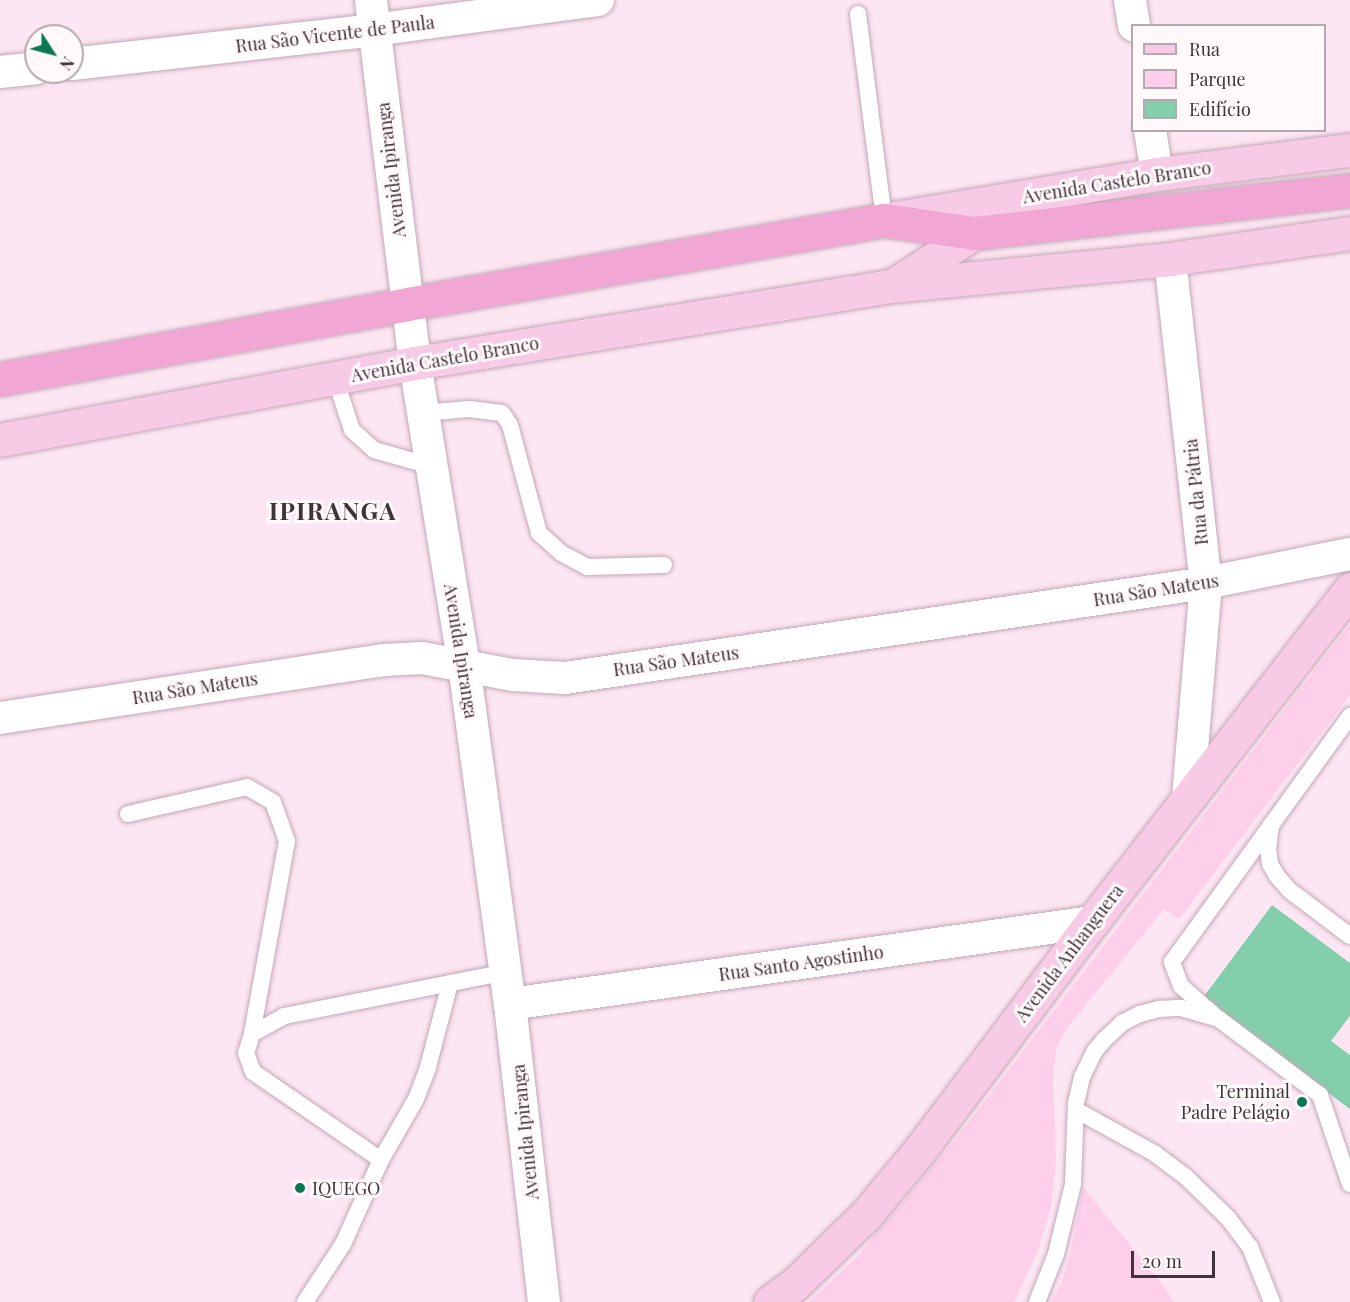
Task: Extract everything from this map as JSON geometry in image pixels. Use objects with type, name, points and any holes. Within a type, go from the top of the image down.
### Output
[{"type":"highway","name":"Avenida Castelo Branco","points":[[0,379],[884,220],[974,233],[1350,190]]},
{"type":"main road","name":"Avenida Castelo Branco","points":[[884,220],[1157,174],[1350,150]]},
{"type":"main road","name":"Avenida Castelo Branco","points":[[891,286],[974,233]]},
{"type":"main road","name":"Avenida Castelo Branco","points":[[0,440],[414,363],[891,286],[1170,259],[1350,233]]},
{"type":"main road","name":"Avenida Anhanguera","points":[[770,1302],[796,1283],[866,1215],[923,1146],[1188,796],[1350,589]]},
{"type":"street","name":"Rua São Vicente de Paula","points":[[84,62],[372,15],[598,0]]},
{"type":"street","points":[[1130,0],[1134,24]]},
{"type":"street","name":"Avenida Ipiranga","points":[[372,15],[414,363],[464,665],[506,972],[544,1302]]},
{"type":"street","points":[[0,72],[24,69]]},
{"type":"street","points":[[1150,132],[1157,174]]},
{"type":"street","name":"Rua da Pátria","points":[[1170,259],[1206,583],[1188,796]]},
{"type":"street","name":"Rua São Mateus","points":[[0,714],[385,660],[422,658],[513,675],[565,678],[1206,583],[1350,554]]},
{"type":"street","name":"Rua Santo Agostinho","points":[[510,1004],[1092,922]]},
{"type":"lane","points":[[858,14],[884,220]]},
{"type":"lane","points":[[335,378],[352,430],[374,450],[431,466]]},
{"type":"lane","points":[[423,414],[469,409],[502,413],[510,425],[539,533],[561,553],[587,567],[664,565]]},
{"type":"lane","points":[[1350,716],[1172,962],[1181,986],[1219,1019],[1320,1095],[1350,1184]]},
{"type":"lane","points":[[128,814],[248,787],[273,802],[287,841],[252,1034],[246,1053],[253,1072],[381,1160]]},
{"type":"lane","points":[[1272,822],[1268,848],[1270,864],[1277,876],[1289,890],[1350,936]]},
{"type":"lane","points":[[252,1034],[284,1016],[506,972]]},
{"type":"lane","points":[[305,1302],[343,1244],[381,1160],[416,1099],[428,1067],[450,983]]},
{"type":"lane","points":[[1036,1302],[1056,1254],[1073,1184],[1076,1110],[1082,1077],[1094,1052],[1122,1023],[1140,1014],[1159,1009],[1181,1008],[1219,1019]]},
{"type":"lane","points":[[1076,1110],[1154,1153],[1186,1177],[1228,1218],[1250,1247],[1272,1302]]},
{"type":"green space","points":[[1350,624],[1350,695],[1179,919],[1164,909],[1067,1028],[1057,1047],[1053,1072],[1056,1161],[1051,1208],[1037,1253],[1014,1302],[809,1302],[855,1259],[959,1135]]},
{"type":"green space","points":[[1083,1187],[1163,1285],[1174,1302],[1051,1302],[1062,1281],[1071,1250]]},
{"type":"building","points":[[1272,905],[1350,963],[1350,1016],[1331,1041],[1350,1055],[1350,1109],[1202,999]]},
{"type":"place","name":"Terminal Padre Pelágio","points":[[1302,1102]]},
{"type":"place","name":"IQUEGO","points":[[300,1188]]},
{"type":"district","name":"IPIRANGA","points":[[333,511]]}]
